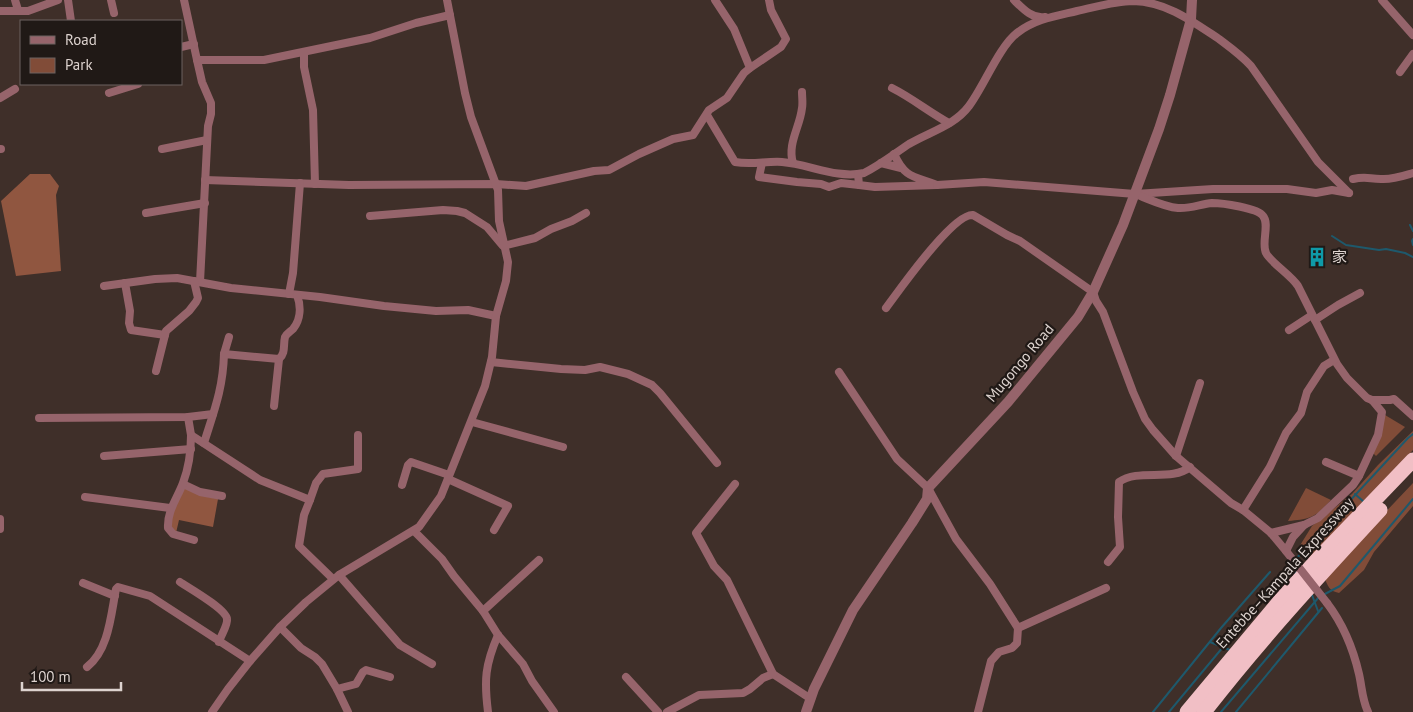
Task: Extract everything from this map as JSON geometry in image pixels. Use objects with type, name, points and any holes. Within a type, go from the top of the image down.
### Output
[{"type":"highway","name":"Entebbe–Kampala Expressway","points":[[1187,712],[1266,617],[1316,561],[1413,460]]},
{"type":"highway","name":"Entebbe–Kampala Expressway","points":[[1204,712],[1237,669],[1302,594],[1413,474]]},
{"type":"street","points":[[15,0],[18,10]]},
{"type":"street","points":[[0,11],[35,9],[58,0]]},
{"type":"street","points":[[68,0],[71,20]]},
{"type":"street","points":[[111,0],[114,13]]},
{"type":"street","points":[[156,371],[166,331],[189,311],[198,298],[197,282],[205,203],[207,140],[211,114],[210,103],[202,82],[184,0]]},
{"type":"street","points":[[212,712],[250,661],[280,626],[336,577],[414,531],[441,496],[485,386],[491,362],[496,316],[506,281],[508,262],[499,221],[496,184],[465,93],[447,0]]},
{"type":"street","points":[[716,0],[734,29],[750,68]]},
{"type":"street","points":[[205,180],[315,184],[496,184],[526,186],[594,171],[608,170],[673,139],[693,135],[709,110],[729,96],[744,73],[781,47],[786,39],[771,10],[769,0]]},
{"type":"street","points":[[762,163],[759,176],[777,180],[821,184],[829,187],[841,183],[876,187],[984,182],[1135,194],[1213,189],[1287,189],[1316,192],[1332,190],[1349,194],[1318,162],[1251,66],[1238,53],[1190,19],[1167,8],[1133,1],[1113,3],[1038,18],[1030,14],[1014,0]]},
{"type":"street","name":"Mugongo Road","points":[[806,712],[810,699],[853,610],[927,499],[928,488],[1008,402],[1072,324],[1094,292],[1135,194],[1170,95],[1190,19],[1192,0]]},
{"type":"street","points":[[1382,0],[1413,36]]},
{"type":"street","points":[[197,60],[264,60],[304,53],[370,38],[416,23],[450,15]]},
{"type":"street","points":[[707,115],[735,162],[744,164],[780,162],[837,173],[858,174],[871,169],[910,143],[949,123],[970,104],[1016,34],[1030,25],[1050,17]]},
{"type":"street","points":[[182,47],[194,44]]},
{"type":"street","points":[[304,53],[304,67],[313,110],[315,184]]},
{"type":"street","points":[[1400,72],[1413,54]]},
{"type":"street","points":[[108,93],[135,85]]},
{"type":"street","points":[[892,88],[908,95],[928,112],[949,123]]},
{"type":"street","points":[[0,98],[15,89]]},
{"type":"street","points":[[793,164],[791,151],[802,109],[802,92]]},
{"type":"street","points":[[162,149],[207,140]]},
{"type":"street","points":[[894,154],[901,168],[908,174],[937,185]]},
{"type":"street","points":[[881,163],[901,168]]},
{"type":"street","points":[[1353,179],[1365,177],[1396,178],[1413,173]]},
{"type":"street","points":[[858,174],[859,185]]},
{"type":"street","points":[[904,186],[908,174]]},
{"type":"street","points":[[274,406],[280,359],[283,356],[286,334],[295,326],[299,316],[300,304],[293,295],[293,273],[300,183]]},
{"type":"street","points":[[1135,194],[1180,209],[1213,203],[1258,211],[1265,221],[1266,253],[1291,276],[1298,286],[1334,360],[1347,378],[1367,398],[1372,400],[1394,399],[1413,416]]},
{"type":"street","points":[[146,213],[205,203]]},
{"type":"street","points":[[370,216],[443,210],[457,211],[465,213],[487,227],[503,246]]},
{"type":"street","points":[[503,246],[535,238],[586,213]]},
{"type":"street","points":[[886,308],[921,261],[948,232],[966,216],[970,215],[1026,244],[1094,292],[1096,301],[1104,312],[1124,370],[1145,419],[1176,456],[1231,503],[1271,532],[1337,616],[1352,650],[1363,700],[1368,712]]},
{"type":"street","points":[[487,227],[499,221]]},
{"type":"street","points":[[104,286],[169,278],[231,288],[409,309],[468,310],[496,316]]},
{"type":"street","points":[[125,283],[131,330],[165,335]]},
{"type":"street","points":[[1289,330],[1360,293]]},
{"type":"street","points":[[394,304],[431,308],[484,309],[496,316]]},
{"type":"street","points":[[204,443],[220,396],[224,354],[229,337]]},
{"type":"street","points":[[224,354],[280,359]]},
{"type":"street","points":[[1243,510],[1270,467],[1286,433],[1301,413],[1307,392],[1324,366],[1334,360]]},
{"type":"street","points":[[491,362],[562,369],[585,370],[600,367],[628,374],[652,385],[717,463]]},
{"type":"street","points":[[838,372],[898,459],[928,488],[956,539],[990,584],[1018,628],[1017,643],[1012,648],[999,652],[992,661],[978,712]]},
{"type":"street","points":[[1176,456],[1200,383]]},
{"type":"street","points":[[1271,532],[1304,524],[1318,518],[1353,485],[1378,435],[1382,418],[1382,412],[1372,400]]},
{"type":"street","points":[[39,418],[188,417],[213,414]]},
{"type":"street","points":[[188,417],[191,435],[188,467],[183,484],[170,508],[168,528],[173,534],[194,540]]},
{"type":"street","points":[[472,422],[562,446]]},
{"type":"street","points":[[191,435],[260,480],[310,500]]},
{"type":"street","points":[[358,435],[358,469],[323,474],[316,483],[304,515],[298,546],[336,577],[400,645],[432,664]]},
{"type":"street","points":[[104,456],[191,449]]},
{"type":"street","points":[[402,485],[408,464],[411,462],[448,477],[508,506],[494,530]]},
{"type":"street","points":[[1326,462],[1359,476]]},
{"type":"street","points":[[1108,562],[1120,547],[1119,482],[1138,476],[1183,471],[1190,467]]},
{"type":"street","points":[[183,484],[200,492],[222,496]]},
{"type":"street","points":[[736,484],[696,532],[714,566],[727,580],[773,674],[810,699]]},
{"type":"street","points":[[85,497],[170,508]]},
{"type":"street","points":[[0,519],[0,529]]},
{"type":"street","points":[[1286,551],[1293,537],[1304,524]]},
{"type":"street","points":[[414,531],[442,559],[483,611],[498,635],[517,656],[554,712]]},
{"type":"street","points":[[483,611],[539,560]]},
{"type":"street","points":[[180,582],[207,598],[226,615],[227,621],[219,642]]},
{"type":"street","points":[[83,583],[115,596]]},
{"type":"street","points":[[87,667],[97,658],[104,643],[118,587],[150,596],[250,661]]},
{"type":"street","points":[[1018,628],[1106,588]]},
{"type":"street","points":[[280,626],[301,648],[319,661],[337,689],[348,712]]},
{"type":"street","points":[[488,712],[485,678],[486,666],[498,635]]},
{"type":"street","points":[[337,689],[356,684],[366,670],[390,677]]},
{"type":"street","points":[[667,712],[699,695],[743,693],[762,678],[773,674]]},
{"type":"street","points":[[626,677],[658,712]]},
{"type":"green space","points":[[1385,415],[1405,427],[1376,456],[1373,453]]},
{"type":"green space","points":[[1413,431],[1413,450],[1312,559],[1303,556],[1299,547],[1312,526],[1352,494]]},
{"type":"green space","points":[[1413,483],[1413,506],[1374,552],[1364,570],[1339,593],[1331,589],[1324,577]]},
{"type":"green space","points":[[1306,488],[1331,500],[1312,516],[1288,521]]},
{"type":"shaded area","points":[[30,174],[50,174],[59,186],[56,195],[61,271],[16,276],[1,201]]},
{"type":"shaded area","points":[[184,486],[218,499],[213,527],[179,520],[176,533],[170,528],[172,509]]},
{"type":"waterway","points":[[1410,225],[1413,231]]},
{"type":"waterway","points":[[1332,236],[1346,245],[1379,250],[1386,249],[1405,253],[1413,257]]},
{"type":"waterway","points":[[1413,239],[1413,245]]},
{"type":"waterway","points":[[1295,560],[1413,434]]},
{"type":"waterway","points":[[1355,494],[1364,502]]},
{"type":"waterway","points":[[1323,595],[1340,586],[1413,499]]},
{"type":"waterway","points":[[1169,712],[1292,564]]},
{"type":"waterway","points":[[1287,569],[1296,573]]},
{"type":"waterway","points":[[1153,712],[1221,628],[1270,572]]},
{"type":"waterway","points":[[1312,595],[1318,611]]},
{"type":"waterway","points":[[1221,712],[1319,597]]},
{"type":"waterway","points":[[1236,712],[1322,608]]},
{"type":"waterway","points":[[1210,642],[1230,650]]},
{"type":"place","name":"家","points":[[1317,257]]}]
